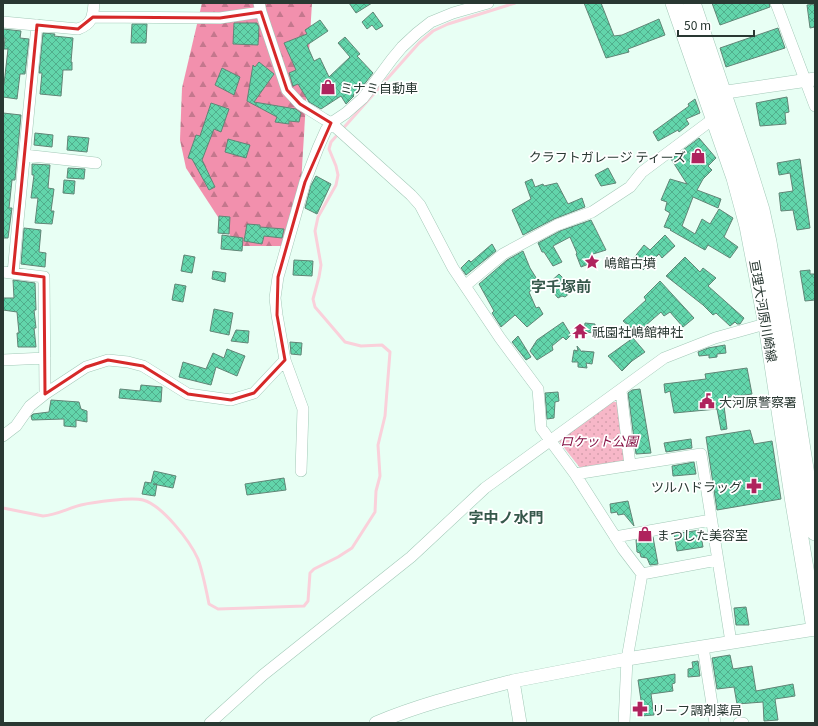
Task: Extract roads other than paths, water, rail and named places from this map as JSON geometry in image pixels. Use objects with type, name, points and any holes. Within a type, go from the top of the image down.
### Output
[{"type":"main road","name":"亘理大河原川崎線","points":[[674,3],[713,119],[735,178],[748,226],[774,324],[815,532]]},
{"type":"main road","name":"亘理大河原川崎線","points":[[692,3],[746,162],[761,210],[768,242],[774,324],[794,503],[815,629]]},
{"type":"street","points":[[3,22],[78,29],[85,26],[93,17],[94,3]]},
{"type":"street","points":[[301,471],[303,409],[285,360],[275,298],[278,277],[305,182],[326,130],[334,125],[363,98],[392,59],[416,33],[432,22],[453,13],[488,3]]},
{"type":"street","points":[[776,3],[810,80],[815,106]]},
{"type":"street","points":[[93,17],[220,18],[260,8],[287,90],[300,104],[334,125],[420,205],[453,268],[466,285],[500,338],[538,389],[541,428],[575,474],[623,549],[642,574],[627,659],[624,723]]},
{"type":"street","points":[[36,25],[24,155],[8,273],[44,277],[45,394]]},
{"type":"street","points":[[705,95],[810,80]]},
{"type":"street","points":[[466,285],[503,254],[557,225],[592,212],[630,187],[642,172],[713,119]]},
{"type":"street","points":[[24,155],[96,163]]},
{"type":"street","points":[[210,723],[263,675],[411,557],[485,488],[550,440],[621,391],[664,358],[715,338],[774,324]]},
{"type":"street","points":[[3,360],[45,358]]},
{"type":"street","points":[[3,436],[16,426],[30,406],[45,394],[86,367],[108,360],[128,362],[143,366],[188,394],[231,400],[254,394],[285,360]]},
{"type":"street","points":[[621,391],[630,465]]},
{"type":"street","points":[[575,474],[701,454],[731,642]]},
{"type":"street","points":[[615,537],[711,520]]},
{"type":"street","points":[[642,574],[717,560]]},
{"type":"street","points":[[376,723],[400,713],[455,696],[513,681],[627,659],[815,629]]},
{"type":"street","points":[[703,647],[715,723]]},
{"type":"street","points":[[513,681],[520,723]]},
{"type":"waterway","points":[[3,508],[43,516],[81,505],[122,499],[143,500],[150,503],[167,516],[189,543],[200,564],[209,604],[218,609],[304,606],[308,601],[310,573],[314,569],[352,548],[375,512],[376,491],[380,476],[378,445],[385,416],[390,352],[382,345],[361,346],[345,342],[315,307],[313,299],[321,265],[315,231],[318,217],[336,185],[338,175],[329,149],[331,142],[419,43],[433,31],[448,24],[515,3]]},
{"type":"place","name":"ミナミ自動車","points":[[328,87]]},
{"type":"place","name":"クラフトガレージ ティーズ","points":[[698,156]]},
{"type":"place","name":"嶋館古墳","points":[[592,262]]},
{"type":"place","name":"祇園社嶋館神社","points":[[580,331]]},
{"type":"place","name":"大河原警察署","points":[[707,401]]},
{"type":"place","name":"ツルハドラッグ","points":[[754,486]]},
{"type":"place","name":"まつした美容室","points":[[645,534]]},
{"type":"place","name":"リーフ調剤薬局","points":[[640,709]]},
{"type":"district","name":"字千塚前","points":[[561,285]]},
{"type":"district","name":"字中ノ水門","points":[[506,516]]},
{"type":"park label","name":"ロケット公園","points":[[599,440]]}]
